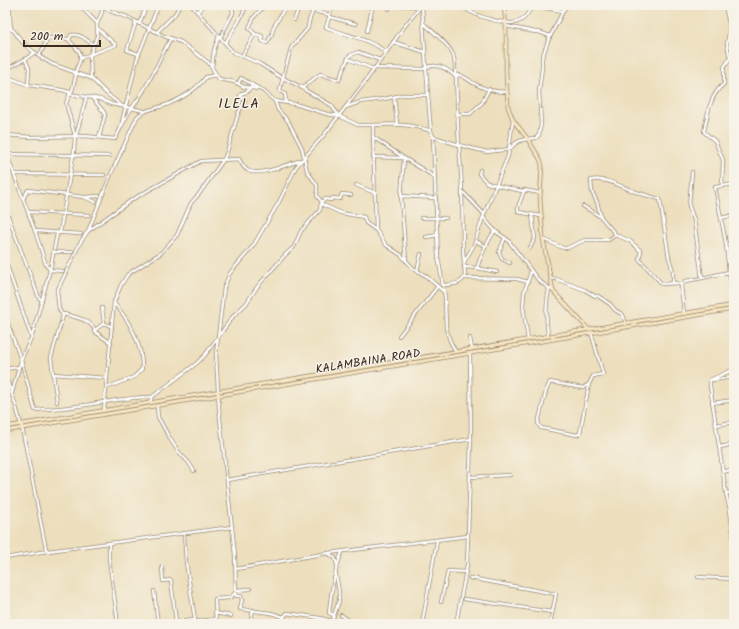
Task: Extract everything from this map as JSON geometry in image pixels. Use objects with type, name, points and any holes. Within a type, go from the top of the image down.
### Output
[{"type":"main road","points":[[504,5],[508,107],[513,120],[527,138],[540,158],[542,164],[540,193],[541,216],[543,239],[553,291],[590,331]]},
{"type":"main road","points":[[21,426],[150,402],[456,352],[470,351],[548,336],[590,331],[734,305]]},
{"type":"main road","name":"KALAMBAINA ROAD","points":[[6,428],[219,396],[470,351],[734,309]]},
{"type":"street","points":[[10,5],[11,29]]},
{"type":"street","points":[[76,5],[84,10],[97,24]]},
{"type":"street","points":[[91,78],[90,54],[97,36],[97,24],[102,12],[102,5]]},
{"type":"street","points":[[102,5],[110,12],[127,17],[184,44],[206,60],[212,67],[218,79],[259,89],[275,101],[339,116],[358,125],[373,126],[397,124],[418,126],[431,130]]},
{"type":"street","points":[[138,54],[127,50],[137,23],[148,5]]},
{"type":"street","points":[[120,129],[124,106],[138,54],[160,5]]},
{"type":"street","points":[[157,32],[175,14],[180,5]]},
{"type":"street","points":[[191,5],[233,52],[260,64],[331,105],[339,116]]},
{"type":"street","points":[[198,12],[202,6],[207,5]]},
{"type":"street","points":[[220,5],[225,5]]},
{"type":"street","points":[[212,67],[214,50],[219,36],[221,36],[233,13],[232,5]]},
{"type":"street","points":[[225,43],[239,22],[247,5]]},
{"type":"street","points":[[265,5],[254,17],[249,28],[255,34],[262,36],[262,41],[267,43],[272,34],[273,28],[286,6],[298,9]]},
{"type":"street","points":[[294,20],[300,5]]},
{"type":"street","points":[[286,103],[285,94],[280,91],[291,48],[303,36],[308,28],[315,5]]},
{"type":"street","points":[[342,5],[341,7],[333,6],[326,27],[362,38],[377,45],[386,52]]},
{"type":"street","points":[[367,31],[373,5]]},
{"type":"street","points":[[400,5],[421,6]]},
{"type":"street","points":[[460,5],[478,16],[550,36]]},
{"type":"street","points":[[464,262],[476,241],[484,216],[510,150],[515,142],[527,138],[536,138],[539,136],[541,124],[539,91],[542,58],[550,36],[566,5]]},
{"type":"street","points":[[725,5],[730,28],[734,36]]},
{"type":"street","points":[[421,6],[431,130],[434,137],[438,257],[444,292],[446,328],[450,341],[456,352]]},
{"type":"street","points":[[284,617],[271,613],[240,609],[242,599],[241,596],[236,596],[236,569],[218,391],[216,354],[222,292],[230,273],[253,246],[301,160],[339,116],[421,6]]},
{"type":"street","points":[[505,24],[516,23],[523,20],[526,18],[532,7],[535,6],[563,11]]},
{"type":"street","points":[[314,10],[356,24]]},
{"type":"street","points":[[5,14],[10,17]]},
{"type":"street","points":[[423,22],[446,43],[454,56],[462,192],[464,278]]},
{"type":"street","points":[[5,27],[11,29],[24,44],[39,56],[52,64],[91,78],[106,93],[124,106]]},
{"type":"street","points":[[80,59],[116,45],[97,28]]},
{"type":"street","points":[[730,28],[734,30]]},
{"type":"street","points":[[722,186],[723,160],[716,141],[704,132],[710,104],[720,87],[724,84],[724,67],[730,58],[728,44],[730,28]]},
{"type":"street","points":[[69,39],[71,35],[76,34],[93,45]]},
{"type":"street","points":[[242,56],[255,34]]},
{"type":"street","points":[[39,56],[48,38],[69,39],[80,53],[75,79],[66,103],[75,136]]},
{"type":"street","points":[[5,135],[32,137],[75,136],[115,139],[132,108],[145,89],[155,68],[161,60],[163,51],[171,38]]},
{"type":"street","points":[[393,42],[425,52]]},
{"type":"street","points":[[5,51],[5,59]]},
{"type":"street","points":[[5,70],[35,52]]},
{"type":"street","points":[[302,88],[320,74],[339,80],[349,56],[358,52],[380,60]]},
{"type":"street","points":[[25,59],[29,68],[28,85]]},
{"type":"street","points":[[348,59],[371,68],[424,69],[435,65],[443,66],[456,77]]},
{"type":"street","points":[[57,402],[51,358],[63,316],[59,308],[57,291],[80,243],[88,231],[111,174],[137,117],[144,112],[165,106],[190,93],[200,85],[206,77],[216,75]]},
{"type":"street","points":[[456,77],[461,75],[476,85],[496,91],[507,92]]},
{"type":"street","points":[[5,76],[28,85],[70,93],[144,112]]},
{"type":"street","points":[[238,84],[241,78],[251,87]]},
{"type":"street","points":[[104,410],[114,303],[121,285],[128,274],[160,253],[177,235],[191,203],[224,159],[238,114],[245,100],[240,96],[251,87]]},
{"type":"street","points":[[457,114],[470,114],[482,103],[490,89]]},
{"type":"street","points":[[345,107],[360,102],[384,99],[402,94],[428,95]]},
{"type":"street","points":[[394,96],[397,124]]},
{"type":"street","points":[[12,394],[21,360],[32,336],[58,234],[60,232],[74,155],[75,136],[86,98]]},
{"type":"street","points":[[93,99],[105,115],[99,137]]},
{"type":"street","points":[[275,101],[278,110],[288,121],[302,148],[307,172],[317,185],[317,196],[322,203],[341,213],[364,216],[366,223],[376,230],[386,245],[401,255],[413,268],[426,276],[444,292]]},
{"type":"street","points":[[510,150],[513,120]]},
{"type":"street","points":[[373,126],[376,230]]},
{"type":"street","points":[[373,137],[435,177]]},
{"type":"street","points":[[434,137],[487,152],[510,150]]},
{"type":"street","points":[[5,150],[46,265],[50,270],[63,271]]},
{"type":"street","points":[[7,154],[110,156]]},
{"type":"street","points":[[373,157],[404,158]]},
{"type":"street","points":[[404,158],[401,196],[406,261]]},
{"type":"street","points":[[88,231],[133,199],[201,161],[239,159],[242,166],[248,171],[257,172],[274,170],[301,160]]},
{"type":"street","points":[[480,170],[479,174],[487,183],[540,193]]},
{"type":"street","points":[[692,172],[689,206],[694,220],[702,278]]},
{"type":"street","points":[[14,174],[104,175]]},
{"type":"street","points":[[601,217],[597,202],[592,192],[591,180],[597,179],[614,183],[660,199],[669,258],[673,271],[673,283]]},
{"type":"street","points":[[734,184],[715,187],[726,244],[734,298]]},
{"type":"street","points":[[356,185],[375,193]]},
{"type":"street","points":[[23,199],[28,190],[84,197],[99,196]]},
{"type":"street","points":[[524,191],[518,207],[518,212],[541,216]]},
{"type":"street","points":[[462,192],[495,230],[505,238],[540,281],[553,291]]},
{"type":"street","points":[[150,402],[152,397],[197,363],[205,355],[235,313],[246,304],[262,282],[285,255],[294,247],[301,231],[320,210],[325,199],[340,199],[342,194],[351,195]]},
{"type":"street","points":[[401,196],[436,198]]},
{"type":"street","points":[[84,197],[96,202]]},
{"type":"street","points":[[583,206],[601,217],[616,234],[639,247],[641,251],[640,259],[662,284],[681,284],[686,281],[729,272]]},
{"type":"street","points":[[5,208],[39,298],[41,299]]},
{"type":"street","points":[[28,212],[90,215]]},
{"type":"street","points":[[530,248],[535,238],[532,214]]},
{"type":"street","points":[[721,218],[734,215]]},
{"type":"street","points":[[421,218],[446,218]]},
{"type":"street","points":[[477,268],[485,246],[495,230]]},
{"type":"street","points":[[35,231],[81,234]]},
{"type":"street","points":[[543,239],[562,248],[567,248],[585,240],[608,240],[616,234]]},
{"type":"street","points":[[426,237],[438,235]]},
{"type":"street","points":[[505,238],[499,252],[502,259],[510,263]]},
{"type":"street","points":[[476,241],[485,246]]},
{"type":"street","points":[[726,244],[734,244]]},
{"type":"street","points":[[54,252],[72,252]]},
{"type":"street","points":[[417,271],[421,254]]},
{"type":"street","points":[[5,260],[32,336]]},
{"type":"street","points":[[464,267],[497,272]]},
{"type":"street","points":[[528,340],[523,306],[524,293],[531,270]]},
{"type":"street","points":[[550,278],[552,277],[604,299],[615,310],[623,315],[626,324]]},
{"type":"street","points":[[443,285],[460,282],[464,278],[517,279],[528,282]]},
{"type":"street","points":[[681,284],[684,314]]},
{"type":"street","points":[[399,336],[438,286]]},
{"type":"street","points":[[548,336],[546,300],[549,289]]},
{"type":"street","points":[[106,388],[134,377],[142,369],[142,359],[133,332],[122,313],[114,303]]},
{"type":"street","points":[[102,308],[104,323]]},
{"type":"street","points":[[63,316],[64,314],[81,319],[92,325],[95,330],[94,331],[111,343]]},
{"type":"street","points":[[5,316],[21,360],[35,410],[79,406],[140,397],[152,397]]},
{"type":"street","points":[[104,323],[112,328]]},
{"type":"street","points":[[95,330],[104,323]]},
{"type":"street","points":[[589,384],[583,388],[550,382],[546,391],[538,423],[541,428],[577,435],[580,433],[589,384],[593,376],[603,374],[590,331]]},
{"type":"street","points":[[456,624],[466,572],[468,536],[471,439],[470,338]]},
{"type":"street","points":[[5,369],[19,367]]},
{"type":"street","points":[[710,380],[734,369]]},
{"type":"street","points":[[53,374],[106,378]]},
{"type":"street","points":[[5,375],[21,426],[46,549],[48,551]]},
{"type":"street","points":[[710,380],[734,377]]},
{"type":"street","points":[[710,380],[712,403],[734,540]]},
{"type":"street","points":[[712,403],[734,400]]},
{"type":"street","points":[[157,406],[158,417],[169,438],[189,463],[194,472]]},
{"type":"street","points":[[716,425],[734,422]]},
{"type":"street","points":[[227,480],[471,439]]},
{"type":"street","points":[[720,447],[734,444]]},
{"type":"street","points":[[723,472],[734,470]]},
{"type":"street","points":[[470,478],[510,475]]},
{"type":"street","points":[[726,493],[734,492]]},
{"type":"street","points":[[5,558],[232,527]]},
{"type":"street","points":[[177,623],[195,620],[186,562],[184,533]]},
{"type":"street","points":[[236,569],[328,553],[437,541],[468,536]]},
{"type":"street","points":[[422,624],[437,541]]},
{"type":"street","points":[[109,543],[109,559],[118,624]]},
{"type":"street","points":[[334,615],[329,613],[335,572],[342,552]]},
{"type":"street","points":[[328,553],[335,558],[337,566]]},
{"type":"street","points":[[162,567],[163,581],[171,580],[177,623]]},
{"type":"street","points":[[441,602],[448,571],[466,572]]},
{"type":"street","points":[[283,624],[284,617],[287,613],[320,618],[331,623],[339,600],[335,572]]},
{"type":"street","points":[[470,578],[556,594],[550,624]]},
{"type":"street","points":[[698,578],[734,579]]},
{"type":"street","points":[[216,624],[215,599],[230,598],[236,591],[250,588]]},
{"type":"street","points":[[154,591],[159,624],[202,622],[215,619]]},
{"type":"street","points":[[464,599],[552,612]]},
{"type":"street","points":[[250,624],[253,610]]},
{"type":"street","points":[[215,613],[231,616]]},
{"type":"street","points":[[341,615],[354,624]]},
{"type":"waterway","points":[[653,5],[668,9],[684,5]]},
{"type":"district","name":"ILELA","points":[[239,103]]}]
